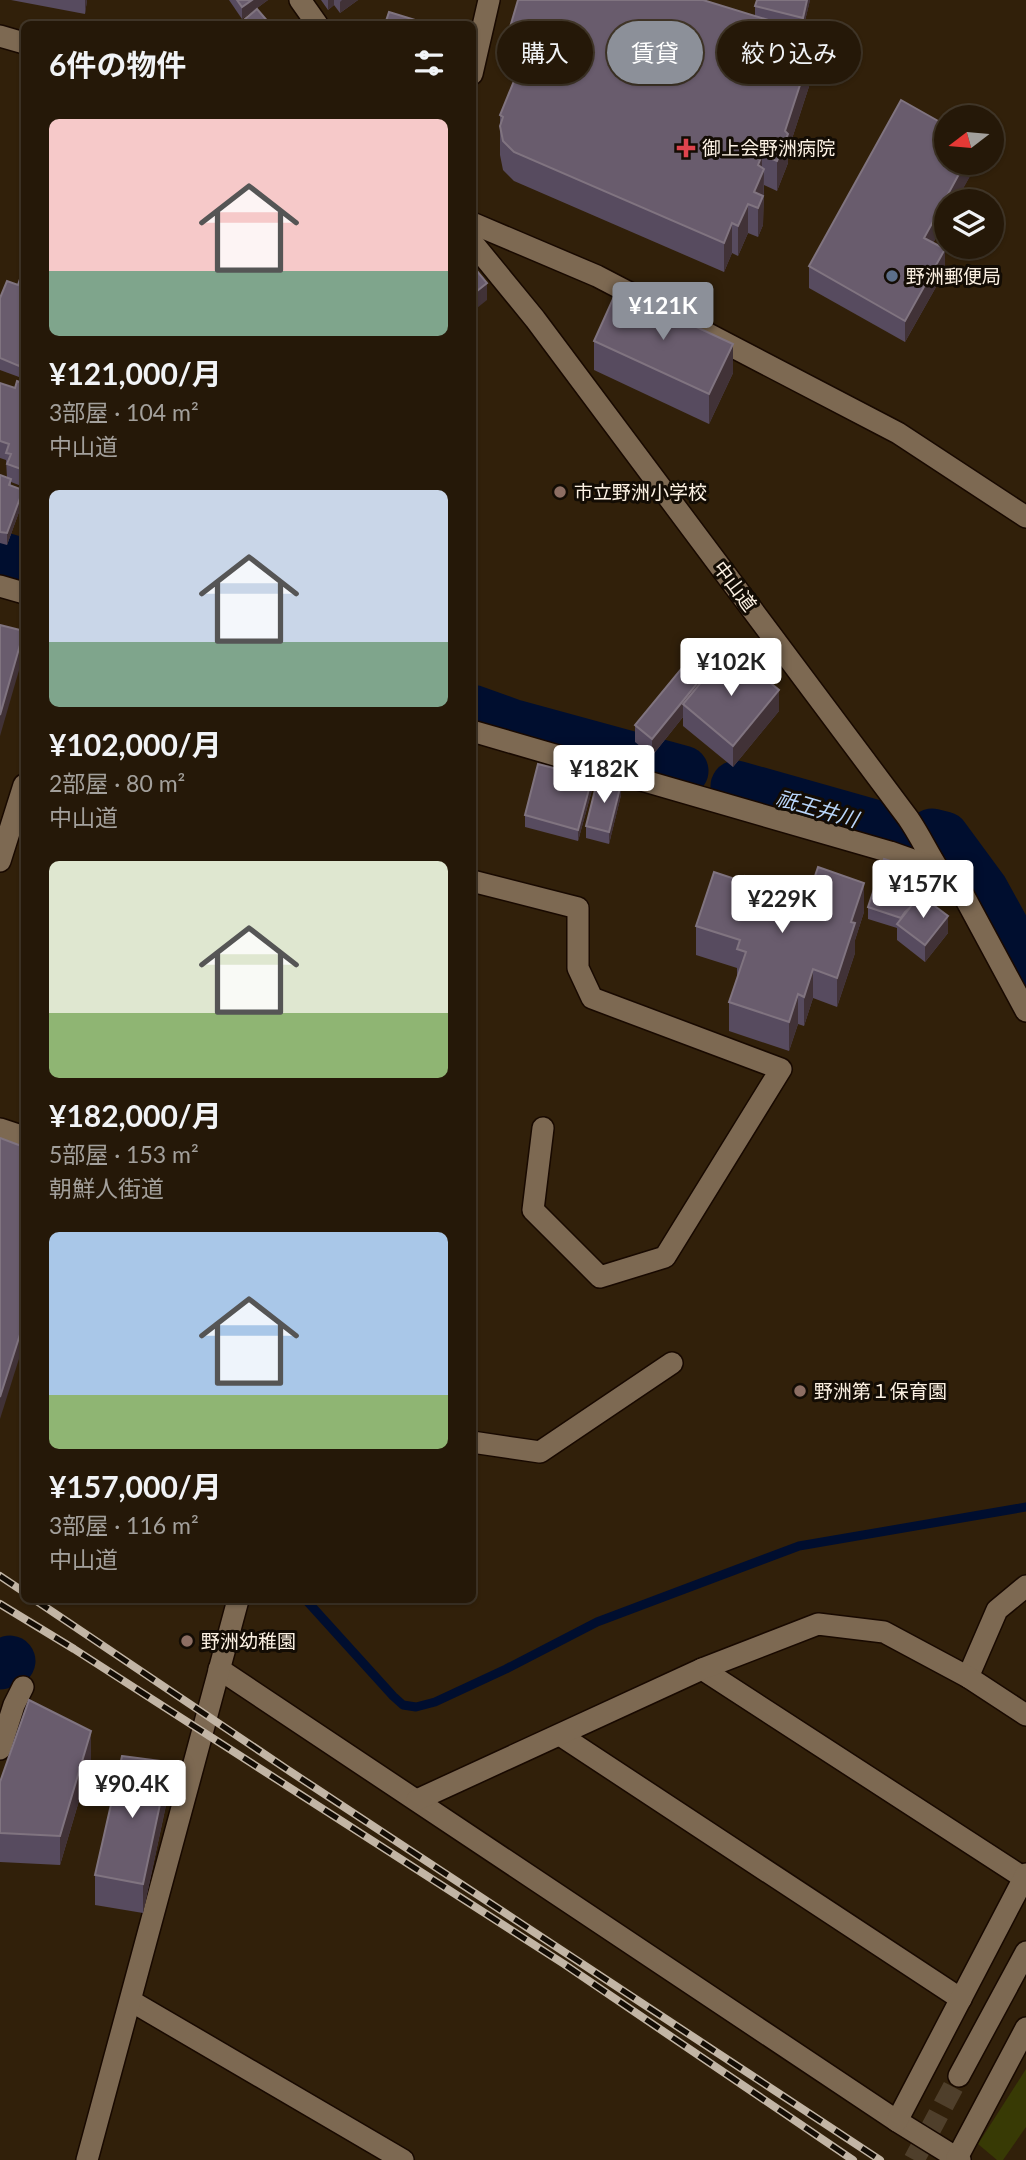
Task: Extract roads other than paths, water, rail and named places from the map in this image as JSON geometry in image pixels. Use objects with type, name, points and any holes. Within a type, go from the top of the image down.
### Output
[{"type":"street","points":[[300,0],[315,21]]},
{"type":"street","points":[[476,57],[489,0]]},
{"type":"street","points":[[0,36],[21,42]]},
{"type":"street","points":[[476,225],[597,276],[898,433],[1026,517]]},
{"type":"street","name":"中山道","points":[[476,247],[540,325],[921,836],[938,869],[951,879],[964,896],[1026,1011]]},
{"type":"street","points":[[0,586],[21,592]]},
{"type":"street","points":[[476,734],[750,811],[938,869]]},
{"type":"street","points":[[0,861],[21,794]]},
{"type":"street","points":[[476,882],[579,908],[578,968],[592,998],[780,1069],[665,1257],[600,1277],[533,1210],[543,1128]]},
{"type":"street","points":[[0,1129],[21,1136]]},
{"type":"street","points":[[476,1443],[540,1452],[673,1363]]},
{"type":"street","points":[[968,1677],[997,1609],[1026,1586]]},
{"type":"street","points":[[88,2160],[237,1603]]},
{"type":"street","points":[[417,1800],[702,1669],[818,1624],[884,1632],[968,1677],[1026,1715]]},
{"type":"street","points":[[219,1669],[958,2159],[1024,2035]]},
{"type":"street","points":[[702,1669],[1025,1876],[897,2121]]},
{"type":"street","points":[[0,1749],[12,1698]]},
{"type":"street","points":[[560,1735],[961,1999]]},
{"type":"street","points":[[959,2076],[1026,1952]]},
{"type":"street","points":[[131,2001],[404,2160]]},
{"type":"waterway","name":"祇王井川","points":[[0,557],[21,563]]},
{"type":"waterway","name":"祇王井川","points":[[476,711],[511,724],[683,771]]},
{"type":"waterway","name":"祇王井川","points":[[736,786],[899,832]]},
{"type":"waterway","name":"祇王井川","points":[[932,834],[944,837],[983,890],[1026,968]]},
{"type":"waterway","points":[[309,1603],[393,1696],[403,1705],[416,1707],[435,1702],[506,1669],[597,1622],[799,1546],[1026,1507]]},
{"type":"waterway","points":[[0,1664],[10,1661]]},
{"type":"tunnel","points":[[914,2160],[959,2076]]},
{"type":"railway","points":[[0,1576],[21,1590]]},
{"type":"railway","points":[[39,1603],[880,2160]]},
{"type":"railway","points":[[0,1604],[564,1964],[853,2160]]},
{"type":"place","name":"御上会野洲病院","points":[[686,148]]},
{"type":"place","name":"野洲郵便局","points":[[892,276]]},
{"type":"place","name":"市立野洲小学校","points":[[560,492]]},
{"type":"place","name":"野洲第１保育園","points":[[800,1391]]},
{"type":"place","name":"野洲幼稚園","points":[[187,1641]]}]
